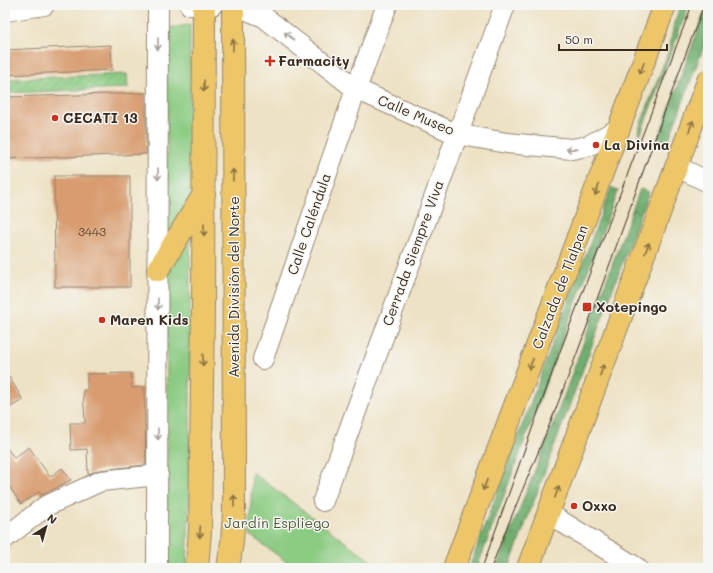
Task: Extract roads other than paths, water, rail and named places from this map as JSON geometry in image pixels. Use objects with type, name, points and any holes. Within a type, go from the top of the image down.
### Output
[{"type":"main road","points":[[197,568],[200,531],[204,194],[204,5]]},
{"type":"main road","name":"Avenida División del Norte","points":[[228,568],[232,542],[234,504],[234,5]]},
{"type":"main road","name":"Calzada de Tlalpan","points":[[454,568],[665,5]]},
{"type":"main road","points":[[528,568],[708,81]]},
{"type":"main road","points":[[158,270],[204,194]]},
{"type":"street","points":[[5,10],[44,5]]},
{"type":"street","points":[[158,5],[158,568]]},
{"type":"street","points":[[190,5],[212,5]]},
{"type":"street","name":"Calle Museo","points":[[234,5],[267,11],[356,89],[456,134],[507,143],[572,149],[588,146],[620,128]]},
{"type":"street","name":"Calle Caléndula","points":[[263,359],[356,89],[387,5]]},
{"type":"street","name":"Cerrada Siempre Viva","points":[[323,501],[456,134],[505,5]]},
{"type":"street","points":[[676,166],[708,182]]},
{"type":"street","points":[[5,538],[46,506],[101,481],[158,475]]},
{"type":"street","points":[[549,514],[637,568]]},
{"type":"tram line","points":[[482,568],[559,354],[692,5]]},
{"type":"tram line","points":[[491,568],[574,361],[704,5]]},
{"type":"place","name":"Farmacity","points":[[270,61]]},
{"type":"place","name":"CECATI 13","points":[[55,118]]},
{"type":"place","name":"La Divina","points":[[596,145]]},
{"type":"place","name":"Xotepingo","points":[[587,307]]},
{"type":"place","name":"Maren Kids","points":[[102,320]]},
{"type":"place","name":"Oxxo","points":[[574,506]]},
{"type":"park label","name":"Jardín Espliego","points":[[277,523]]}]
